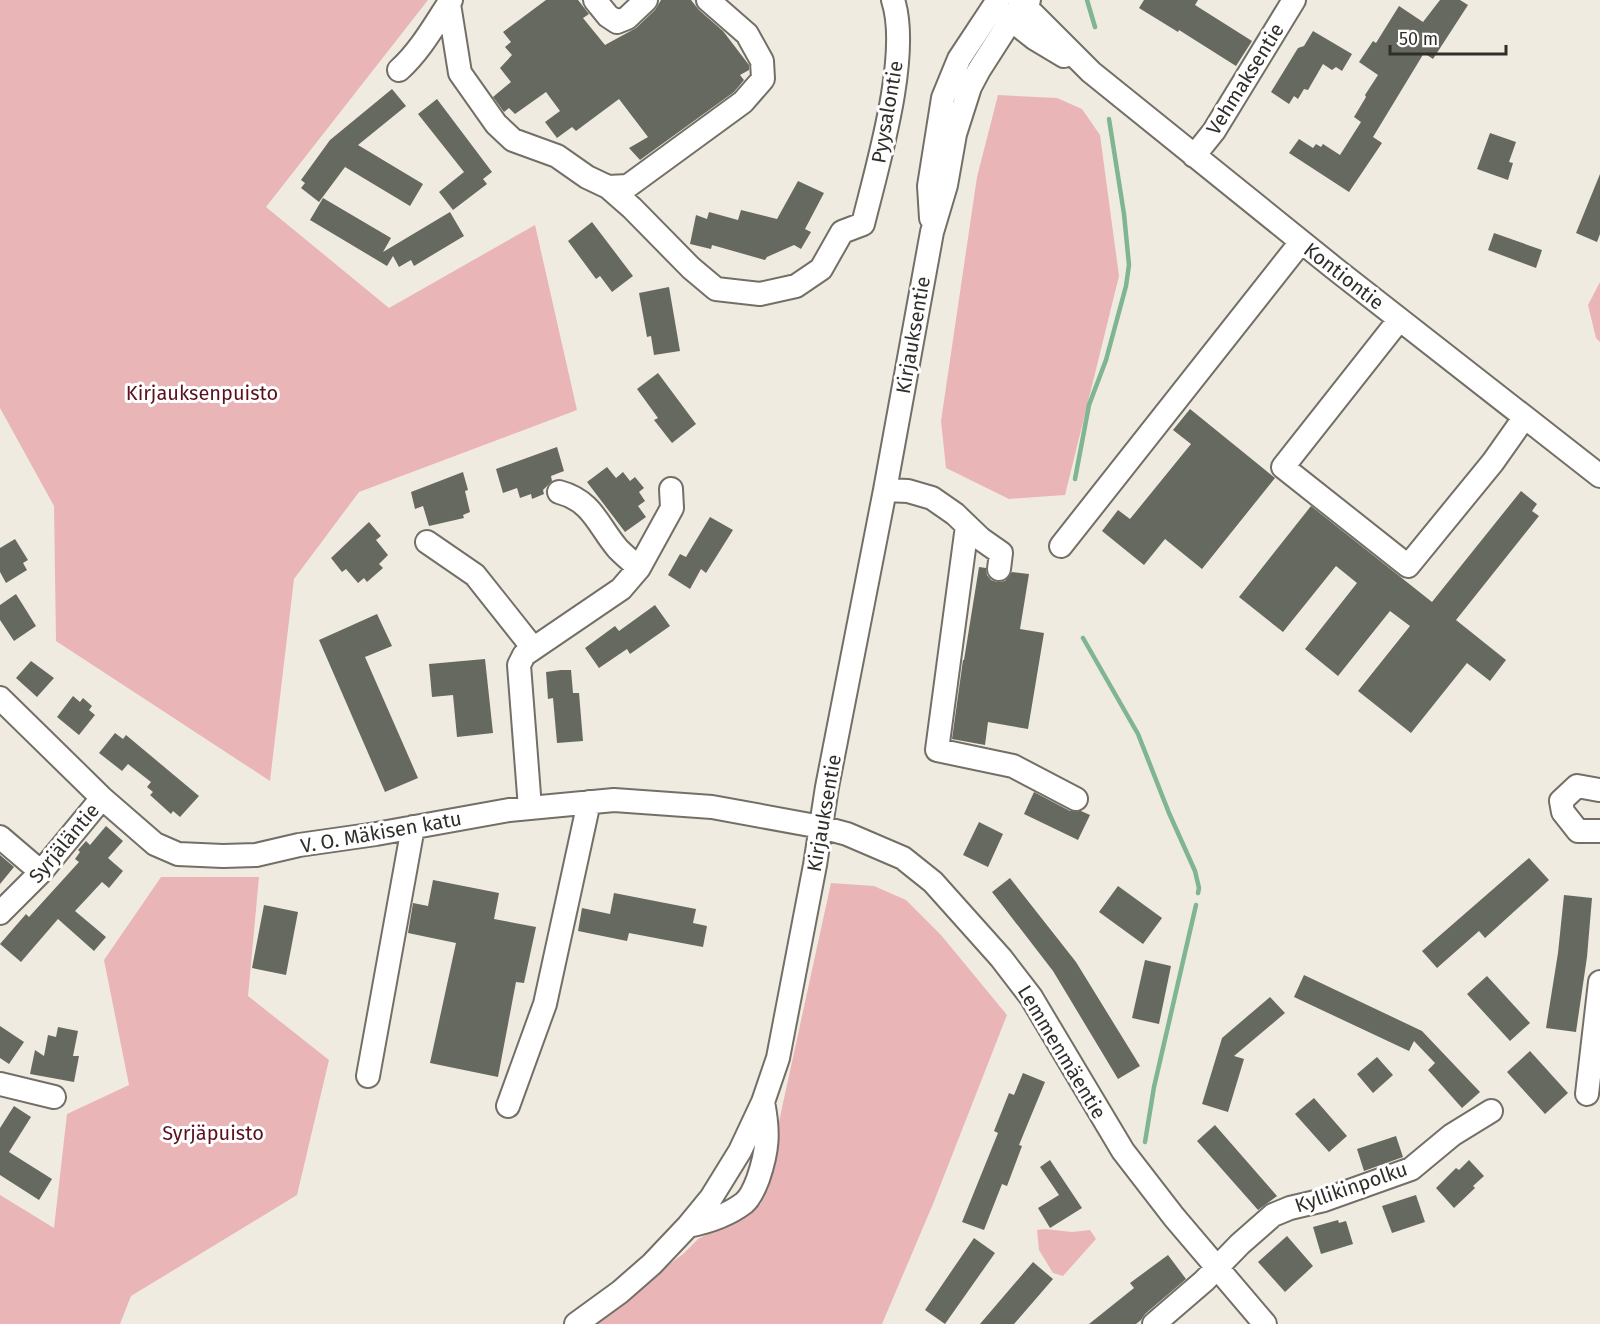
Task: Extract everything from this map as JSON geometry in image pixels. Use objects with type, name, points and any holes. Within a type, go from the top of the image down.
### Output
[{"type":"street","points":[[596,0],[608,16],[617,22],[627,18],[646,0]]},
{"type":"street","points":[[450,2],[460,73],[496,124],[513,140],[557,156],[587,177],[608,187],[628,186],[743,102],[763,79],[762,61],[747,34],[708,0]]},
{"type":"street","name":"Pyysalontie","points":[[608,187],[633,208],[691,268],[716,289],[760,294],[796,286],[821,269],[843,231],[863,224],[895,81],[899,37],[897,12],[893,0]]},
{"type":"street","name":"Vehmaksentie","points":[[1194,156],[1214,132],[1294,0]]},
{"type":"street","points":[[399,70],[409,61],[440,20],[450,2]]},
{"type":"street","name":"Kontiontie","points":[[993,2],[1021,6],[1040,42],[1091,72],[1399,320],[1524,418],[1598,470]]},
{"type":"street","name":"Kirjauksentie","points":[[932,232],[929,186],[943,98],[959,59],[993,2]]},
{"type":"street","name":"Kirjauksentie","points":[[576,1324],[620,1292],[652,1264],[711,1198],[740,1151],[763,1102],[778,1058],[932,232],[946,186],[957,126],[970,87],[1021,6]]},
{"type":"street","points":[[1061,546],[1300,242]]},
{"type":"street","points":[[1399,320],[1283,467],[1408,566],[1493,462],[1524,418]]},
{"type":"street","points":[[530,807],[518,675],[519,664],[524,655],[533,648],[621,589],[639,568],[672,508],[671,489]]},
{"type":"street","points":[[885,490],[908,491],[932,498],[1001,553],[999,570]]},
{"type":"street","points":[[559,492],[574,496],[593,514],[618,549],[639,568]]},
{"type":"street","points":[[968,526],[937,750],[1013,766],[1077,799]]},
{"type":"street","points":[[427,542],[475,575],[533,648]]},
{"type":"street","name":"V. O. Mäkisen katu","points":[[0,698],[102,798],[155,844],[178,854],[256,855],[530,807],[589,801],[614,800],[712,807],[821,827]]},
{"type":"street","points":[[1600,802],[1600,790],[1577,786],[1561,801],[1563,812],[1578,831],[1600,831]]},
{"type":"street","name":"Syrjäläntie","points":[[0,913],[41,872],[102,798]]},
{"type":"street","points":[[508,1106],[544,1004],[589,801]]},
{"type":"street","points":[[368,1076],[413,827]]},
{"type":"street","name":"Lemmenmäentie","points":[[821,827],[855,837],[903,858],[933,882],[961,912],[1001,958],[1031,998],[1123,1151],[1217,1269],[1265,1324]]},
{"type":"street","points":[[0,837],[41,872]]},
{"type":"street","points":[[1587,1094],[1600,982]]},
{"type":"street","points":[[0,1084],[54,1097]]},
{"type":"street","points":[[688,1226],[713,1221],[746,1202],[755,1186],[766,1156],[767,1124],[763,1102]]},
{"type":"street","name":"Kyllikinpolku","points":[[1154,1324],[1217,1269],[1240,1244],[1273,1215],[1290,1208],[1324,1200],[1411,1169],[1452,1135],[1491,1111]]},
{"type":"green space","name":"Kirjauksenpuisto","points":[[0,0],[428,0],[266,207],[389,308],[535,225],[577,410],[359,492],[294,579],[270,781],[56,641],[54,506],[0,408]]},
{"type":"green space","points":[[998,95],[1057,98],[1082,109],[1100,135],[1119,276],[1065,495],[1009,499],[946,468],[941,421],[977,177]]},
{"type":"green space","points":[[1600,282],[1600,342],[1596,338],[1588,305]]},
{"type":"green space","name":"Syrjäpuisto","points":[[161,877],[259,877],[248,996],[329,1060],[297,1195],[131,1296],[120,1324],[0,1324],[0,1195],[54,1228],[67,1114],[129,1085],[104,960]]},
{"type":"green space","points":[[831,883],[874,886],[906,900],[941,935],[1007,1015],[933,1204],[882,1324],[590,1324],[683,1254],[698,1239],[761,1204]]},
{"type":"green space","points":[[1037,1230],[1072,1232],[1090,1230],[1096,1239],[1063,1276],[1053,1273],[1039,1250]]},
{"type":"building","points":[[546,0],[578,0],[589,14],[583,18],[605,45],[636,28],[655,10],[661,0],[691,0],[723,31],[749,65],[749,70],[740,75],[744,80],[734,92],[640,160],[629,148],[648,137],[619,99],[576,131],[572,127],[557,138],[545,122],[560,111],[546,92],[515,114],[509,108],[504,112],[493,97],[511,82],[500,68],[512,55],[505,47],[511,42],[503,32]]},
{"type":"building","points":[[1144,0],[1198,0],[1195,5],[1252,41],[1236,66],[1139,8]]},
{"type":"building","points":[[1440,0],[1460,0],[1468,5],[1433,59],[1424,53],[1373,137],[1382,143],[1349,192],[1289,153],[1299,139],[1313,148],[1316,144],[1321,147],[1323,144],[1340,155],[1361,122],[1354,117],[1378,75],[1359,62],[1373,41],[1376,43],[1399,6],[1423,22]]},
{"type":"building","points":[[1313,31],[1352,54],[1342,71],[1336,67],[1332,70],[1323,64],[1308,90],[1304,89],[1298,99],[1294,96],[1289,104],[1271,92],[1298,48],[1304,46]]},
{"type":"building","points":[[392,89],[406,106],[358,145],[423,184],[410,206],[345,167],[319,202],[301,188],[305,183],[301,180],[330,140]]},
{"type":"building","points":[[437,99],[492,172],[483,179],[487,184],[453,210],[439,192],[464,172],[418,114]]},
{"type":"building","points":[[1490,133],[1516,142],[1509,162],[1513,163],[1508,180],[1477,169]]},
{"type":"building","points":[[1600,174],[1600,234],[1597,242],[1576,233]]},
{"type":"building","points":[[798,181],[824,193],[805,229],[811,232],[801,249],[794,245],[765,260],[712,245],[711,249],[690,244],[696,215],[707,219],[709,212],[738,220],[741,210],[777,219]]},
{"type":"building","points":[[323,198],[391,238],[383,252],[450,212],[464,236],[414,266],[411,260],[399,267],[393,256],[387,266],[310,220]]},
{"type":"building","points":[[592,222],[633,276],[612,292],[600,276],[596,279],[568,241]]},
{"type":"building","points":[[1494,233],[1542,250],[1536,268],[1488,250]]},
{"type":"building","points":[[669,287],[680,351],[654,355],[651,336],[647,337],[639,293]]},
{"type":"building","points":[[658,373],[696,424],[672,443],[654,420],[658,418],[637,389]]},
{"type":"building","points":[[1190,409],[1275,478],[1202,569],[1165,539],[1144,565],[1102,531],[1118,510],[1130,519],[1191,444],[1173,430]]},
{"type":"building","points":[[557,447],[564,471],[551,476],[552,481],[543,490],[544,494],[532,499],[531,494],[520,498],[517,488],[503,493],[496,469]]},
{"type":"building","points":[[607,467],[616,478],[623,472],[630,481],[635,477],[644,488],[639,492],[645,501],[638,506],[646,517],[625,532],[587,482]]},
{"type":"building","points":[[463,472],[468,490],[465,491],[470,512],[463,515],[464,518],[429,526],[423,506],[415,509],[411,492]]},
{"type":"building","points":[[1521,491],[1537,504],[1532,511],[1539,516],[1456,620],[1506,660],[1490,681],[1467,663],[1411,733],[1358,691],[1410,626],[1390,611],[1338,676],[1305,649],[1357,583],[1336,566],[1283,632],[1239,597],[1311,506],[1432,602]]},
{"type":"building","points":[[710,517],[733,530],[706,573],[701,569],[690,589],[668,575],[680,554],[686,557]]},
{"type":"building","points":[[369,522],[381,536],[376,540],[388,555],[379,564],[383,568],[367,582],[364,578],[358,583],[346,569],[342,572],[331,558]]},
{"type":"building","points":[[15,539],[28,560],[23,563],[27,570],[6,583],[0,572],[0,548]]},
{"type":"building","points":[[979,567],[986,568],[987,575],[991,580],[997,582],[1005,581],[1012,572],[1029,574],[1020,629],[1044,633],[1028,729],[988,722],[985,745],[952,739]]},
{"type":"building","points":[[16,594],[36,626],[14,641],[0,620],[0,605]]},
{"type":"building","points":[[655,605],[670,626],[630,654],[627,649],[599,668],[585,648],[615,626],[619,631]]},
{"type":"building","points":[[377,614],[392,646],[365,657],[418,778],[385,792],[319,640]]},
{"type":"building","points":[[485,659],[493,733],[457,737],[453,695],[432,697],[429,664]]},
{"type":"building","points":[[31,661],[54,678],[37,697],[16,678]]},
{"type":"building","points":[[571,670],[573,693],[579,693],[583,741],[557,743],[553,698],[548,699],[546,672]]},
{"type":"building","points":[[73,696],[80,702],[83,698],[92,706],[89,710],[95,715],[79,735],[57,717]]},
{"type":"building","points":[[115,733],[123,739],[126,735],[199,796],[180,817],[173,811],[171,814],[150,795],[153,792],[147,787],[151,782],[128,764],[122,771],[99,753]]},
{"type":"building","points":[[1034,792],[1070,811],[1081,811],[1090,815],[1078,840],[1024,814]]},
{"type":"building","points":[[979,822],[1003,834],[988,867],[963,855]]},
{"type":"building","points":[[106,826],[123,841],[108,858],[123,871],[109,888],[102,882],[75,911],[106,937],[94,951],[58,919],[21,962],[0,944],[26,914],[29,917],[79,862],[75,859],[80,852],[78,850],[86,841],[90,845]]},
{"type":"building","points":[[0,855],[14,867],[0,884]]},
{"type":"building","points":[[1529,858],[1549,880],[1485,938],[1479,931],[1437,968],[1422,951]]},
{"type":"building","points":[[1010,878],[1076,962],[1140,1066],[1118,1079],[1053,971],[992,892]]},
{"type":"building","points":[[433,880],[499,893],[494,919],[536,927],[524,983],[516,982],[498,1077],[430,1063],[456,943],[408,933],[413,903],[428,906]]},
{"type":"building","points":[[1118,886],[1162,918],[1143,944],[1099,912]]},
{"type":"building","points":[[614,893],[696,909],[693,923],[707,926],[703,947],[629,933],[627,941],[578,931],[582,908],[610,914]]},
{"type":"building","points":[[1564,895],[1592,898],[1587,957],[1576,1032],[1546,1028],[1558,953]]},
{"type":"building","points":[[264,905],[298,912],[286,975],[252,968]]},
{"type":"building","points":[[1145,960],[1171,966],[1159,1024],[1132,1018]]},
{"type":"building","points":[[1304,975],[1422,1031],[1480,1092],[1462,1108],[1428,1070],[1435,1063],[1414,1041],[1409,1051],[1294,997]]},
{"type":"building","points":[[1487,976],[1530,1023],[1510,1041],[1467,994]]},
{"type":"building","points":[[1270,997],[1285,1013],[1234,1056],[1244,1059],[1228,1112],[1202,1104],[1222,1038]]},
{"type":"building","points":[[0,1026],[24,1042],[9,1064],[0,1058]]},
{"type":"building","points":[[58,1027],[78,1031],[73,1056],[79,1056],[74,1082],[30,1074],[35,1050],[44,1056],[48,1035],[56,1037]]},
{"type":"building","points":[[1530,1051],[1568,1093],[1545,1114],[1507,1072]]},
{"type":"building","points":[[1377,1057],[1393,1075],[1373,1093],[1357,1074]]},
{"type":"building","points":[[1023,1073],[1045,1082],[1019,1145],[1022,1146],[1007,1186],[1002,1184],[984,1230],[962,1222],[998,1133],[994,1131],[1009,1093],[1014,1095]]},
{"type":"building","points":[[1314,1098],[1347,1136],[1329,1152],[1295,1114]]},
{"type":"building","points":[[14,1106],[31,1117],[9,1152],[52,1179],[39,1200],[0,1175],[0,1128]]},
{"type":"building","points":[[1215,1125],[1277,1196],[1258,1210],[1197,1141]]},
{"type":"building","points":[[1396,1136],[1403,1157],[1364,1171],[1357,1149]]},
{"type":"building","points":[[1050,1160],[1082,1208],[1050,1228],[1038,1208],[1059,1195],[1040,1167]]},
{"type":"building","points":[[1469,1160],[1484,1176],[1454,1208],[1436,1188],[1456,1168],[1459,1170]]},
{"type":"building","points":[[1416,1195],[1425,1222],[1392,1233],[1382,1206]]},
{"type":"building","points":[[1338,1220],[1339,1223],[1346,1221],[1353,1244],[1321,1254],[1313,1227]]},
{"type":"building","points":[[1287,1236],[1313,1266],[1285,1292],[1258,1262]]},
{"type":"building","points":[[974,1238],[995,1253],[945,1324],[925,1310]]},
{"type":"building","points":[[1168,1255],[1186,1279],[1141,1320],[1136,1324],[1089,1324],[1134,1288],[1130,1283]]},
{"type":"building","points":[[1033,1262],[1053,1279],[1014,1324],[980,1324]]},
{"type":"waterway","points":[[1087,0],[1095,27]]},
{"type":"waterway","points":[[1075,479],[1089,405],[1106,360],[1126,286],[1129,265],[1124,214],[1109,119]]},
{"type":"waterway","points":[[1083,638],[1138,734],[1195,871],[1198,893]]},
{"type":"waterway","points":[[1145,1142],[1154,1087],[1196,905]]}]
